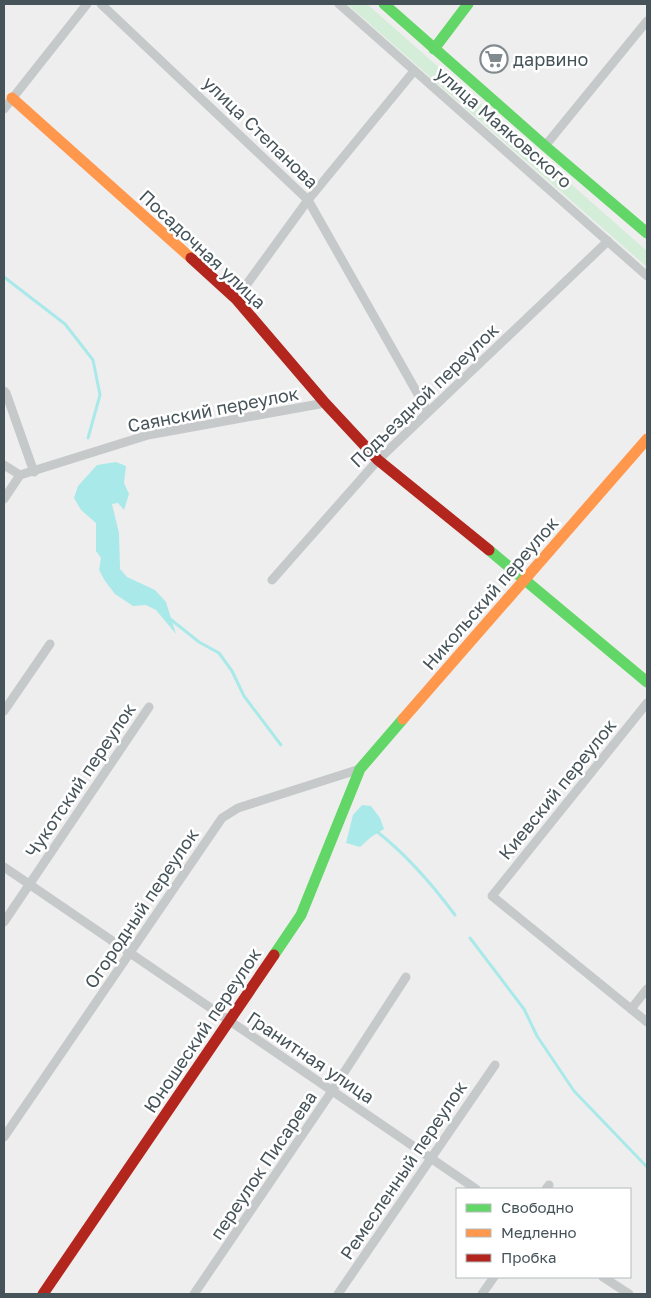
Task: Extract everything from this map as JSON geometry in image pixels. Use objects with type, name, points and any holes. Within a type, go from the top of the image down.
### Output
[{"type":"street","points":[[4,108],[87,4]]},
{"type":"street","name":"улица Степанова","points":[[100,4],[308,200],[428,412]]},
{"type":"street","name":"улица Маяковского","points":[[339,4],[647,276]]},
{"type":"street","name":"улица Маяковского","points":[[384,4],[647,233]]},
{"type":"street","points":[[434,49],[468,4]]},
{"type":"street","points":[[545,146],[647,20]]},
{"type":"street","points":[[236,299],[308,200],[414,71]]},
{"type":"street","name":"Посадочная улица","points":[[12,98],[236,299],[325,403],[378,460]]},
{"type":"street","name":"Подъездной переулок","points":[[272,580],[378,460],[608,241]]},
{"type":"street","points":[[4,391],[34,472]]},
{"type":"street","name":"Саянский переулок","points":[[20,475],[148,435],[325,403]]},
{"type":"street","name":"Никольский переулок","points":[[360,769],[647,439]]},
{"type":"street","points":[[378,460],[525,579],[647,682]]},
{"type":"street","points":[[4,465],[20,475],[4,499]]},
{"type":"street","points":[[4,711],[50,644]]},
{"type":"street","name":"Киевский переулок","points":[[631,1009],[492,896],[647,703]]},
{"type":"street","name":"Чукотский переулок","points":[[4,922],[149,707]]},
{"type":"street","name":"Огородный переулок","points":[[4,1137],[222,818],[238,808],[360,769]]},
{"type":"street","name":"Юношеский переулок","points":[[43,1294],[301,915],[360,769]]},
{"type":"street","name":"Гранитная улица","points":[[4,867],[474,1188]]},
{"type":"street","name":"переулок Писарева","points":[[194,1294],[332,1091],[406,977]]},
{"type":"street","points":[[647,988],[631,1009],[647,1022]]},
{"type":"street","name":"Ремесленный переулок","points":[[338,1294],[495,1065]]},
{"type":"street","points":[[482,1294],[493,1278]]},
{"type":"street","points":[[605,1278],[629,1294]]},
{"type":"green space","points":[[347,4],[367,4],[647,251],[647,267]]},
{"type":"water","points":[[116,462],[126,466],[124,483],[129,494],[124,510],[118,503],[112,504],[119,533],[120,569],[127,577],[155,590],[166,602],[176,634],[156,610],[146,605],[133,606],[115,594],[99,570],[101,558],[96,551],[96,523],[81,510],[74,498],[78,486],[97,465]]},
{"type":"water","points":[[362,805],[371,806],[380,818],[384,829],[360,847],[346,843],[353,815]]},
{"type":"waterway","points":[[4,277],[65,324],[93,360],[100,395],[88,438]]},
{"type":"waterway","points":[[169,618],[199,642],[219,653],[232,671],[244,696],[281,745]]},
{"type":"waterway","points":[[375,830],[418,870],[455,915]]},
{"type":"waterway","points":[[470,938],[524,1009],[537,1036],[574,1091],[647,1167]]},
{"type":"traffic: fast","points":[[384,4],[647,233]]},
{"type":"traffic: fast","points":[[434,49],[468,4]]},
{"type":"traffic: fast","points":[[489,550],[647,682]]},
{"type":"traffic: fast","points":[[274,955],[301,915],[360,769],[403,719]]},
{"type":"traffic: slow","points":[[12,98],[191,258]]},
{"type":"traffic: slow","points":[[403,719],[647,439]]},
{"type":"traffic: jam","points":[[191,258],[236,299],[325,403],[378,460],[489,550]]},
{"type":"traffic: jam","points":[[43,1294],[274,955]]},
{"type":"place","name":"дарвино","points":[[494,59]]}]
